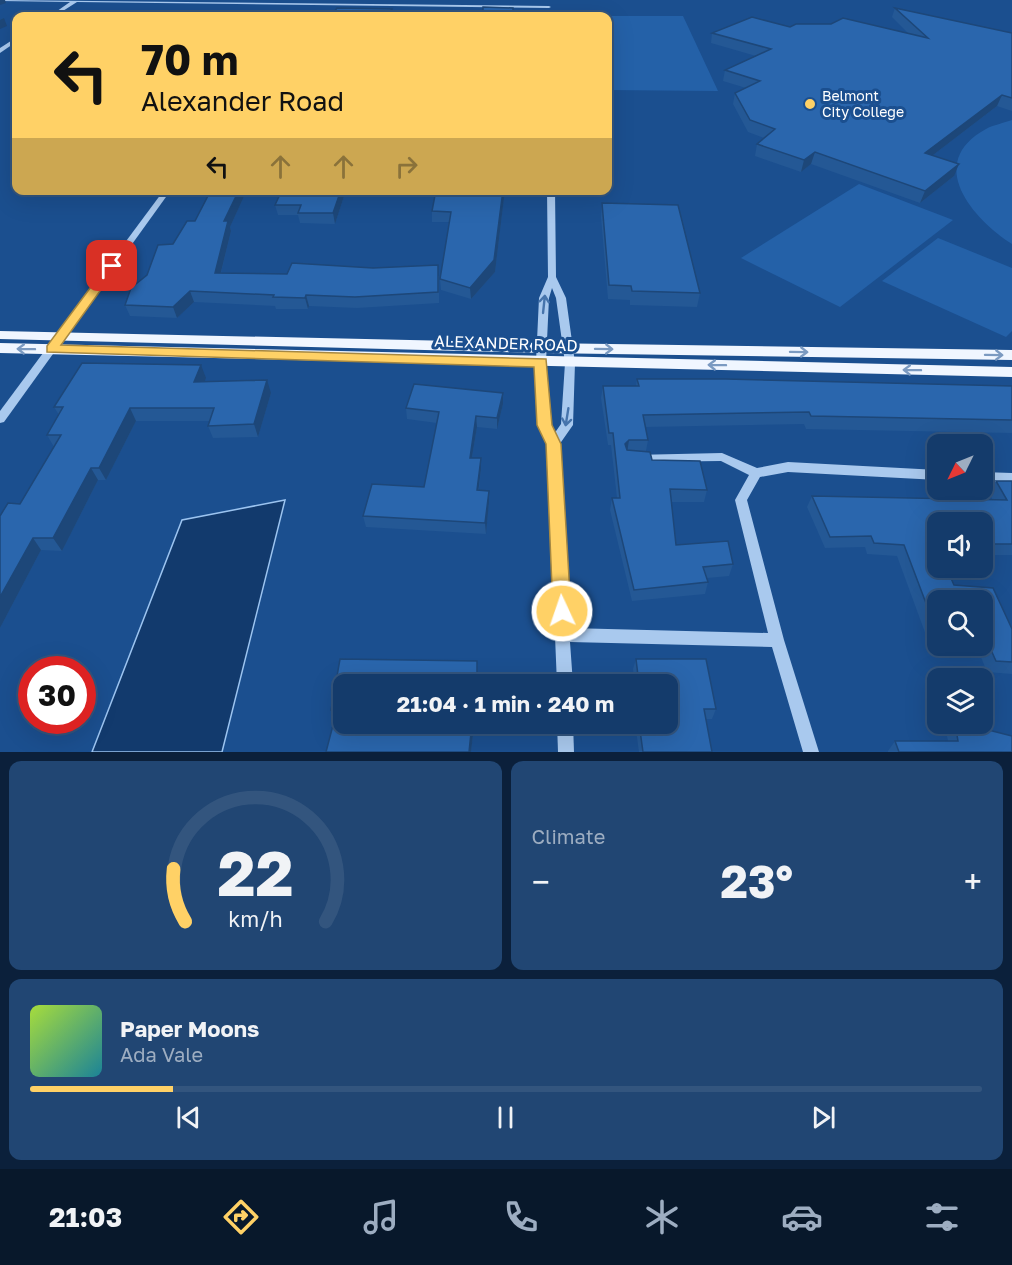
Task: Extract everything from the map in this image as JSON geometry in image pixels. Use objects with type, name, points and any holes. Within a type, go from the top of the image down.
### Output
[{"type":"main road","name":"ALEXANDER ROAD","points":[[0,335],[1012,372]]},
{"type":"main road","name":"ALEXANDER ROAD","points":[[0,348],[542,355]]},
{"type":"main road","name":"ALEXANDER ROAD","points":[[570,356],[1012,355]]},
{"type":"street","points":[[0,0],[549,3]]},
{"type":"street","points":[[58,12],[76,0]]},
{"type":"street","points":[[0,419],[164,195]]},
{"type":"street","points":[[551,195],[552,277],[544,298],[542,355],[545,425],[553,444],[565,674]]},
{"type":"street","points":[[552,277],[561,298],[570,356],[567,425],[553,444]]},
{"type":"street","points":[[631,458],[722,457],[756,473],[788,467],[927,474]]},
{"type":"street","points":[[756,473],[741,500],[777,640],[810,752]]},
{"type":"street","points":[[993,477],[1012,478]]},
{"type":"street","points":[[564,635],[777,640]]},
{"type":"street","points":[[565,734],[566,752]]},
{"type":"shaded area","points":[[612,16],[683,16],[718,91],[612,90]]},
{"type":"shaded area","points":[[1012,120],[1012,244],[997,233],[970,206],[961,190],[957,174],[958,158],[968,143],[986,129]]},
{"type":"shaded area","points":[[859,184],[953,220],[840,307],[741,258]]},
{"type":"shaded area","points":[[938,238],[1012,268],[1012,331],[1006,337],[882,281]]},
{"type":"shaded area","points":[[285,500],[222,752],[92,752],[182,520]]},
{"type":"building","points":[[483,7],[513,8],[513,12],[483,12]]},
{"type":"building","points":[[337,8],[392,9],[390,12],[334,12]]},
{"type":"building","points":[[895,8],[1012,33],[1012,98],[1002,95],[925,153],[959,164],[925,191],[815,152],[804,160],[757,144],[775,129],[750,120],[735,93],[760,81],[725,70],[771,49],[712,33],[752,17],[790,27],[796,24],[831,24],[843,18],[928,38]]},
{"type":"building","points":[[208,195],[237,195],[224,221],[228,221],[215,273],[287,274],[292,263],[373,268],[438,265],[438,292],[355,297],[306,295],[305,298],[190,291],[173,307],[125,305],[131,288],[147,275],[158,245],[173,244],[187,221],[195,221]]},
{"type":"building","points":[[280,195],[339,195],[333,213],[298,213],[301,205],[275,205]]},
{"type":"building","points":[[435,195],[502,195],[494,260],[470,288],[440,279],[451,212],[432,211]]},
{"type":"building","points":[[602,203],[678,205],[700,293],[632,291],[631,286],[609,285]]},
{"type":"building","points":[[82,363],[201,365],[194,382],[267,380],[254,424],[208,426],[214,408],[130,408],[99,468],[91,468],[53,538],[33,538],[0,597],[0,516],[8,503],[20,504],[61,435],[47,435],[63,407],[54,407]]},
{"type":"building","points":[[637,379],[1012,386],[1012,420],[811,416],[809,412],[643,415],[648,440],[629,440],[625,444],[627,450],[650,452],[652,460],[700,461],[707,490],[670,489],[676,545],[728,541],[733,564],[703,567],[708,582],[634,590],[612,498],[620,498],[613,433],[609,433],[603,386],[639,386]]},
{"type":"building","points":[[414,384],[503,393],[497,418],[476,416],[470,458],[481,458],[477,490],[489,491],[485,523],[363,516],[372,484],[424,487],[439,412],[406,408]]},
{"type":"building","points":[[996,481],[1012,481],[1012,544],[993,544],[993,512],[927,512],[927,578],[951,578],[954,585],[993,588],[1012,629],[1012,662],[996,661],[993,654],[993,590],[927,590],[927,606],[904,545],[874,543],[871,536],[830,537],[812,496],[927,500],[1007,500]]},
{"type":"building","points":[[340,659],[477,661],[477,674],[337,674]]},
{"type":"building","points":[[636,659],[706,659],[716,709],[704,709],[712,752],[643,752],[641,734],[678,734],[678,674],[638,674]]},
{"type":"building","points":[[333,725],[333,734],[471,734],[469,752],[326,752]]},
{"type":"building","points":[[993,731],[1012,736],[1012,752],[899,752],[895,741],[958,741],[957,734],[993,734]]},
{"type":"place","name":"Belmont City College","points":[[810,104]]},
{"type":"route","points":[[112,266],[51,349],[541,362],[545,425],[553,444],[562,611]]}]
